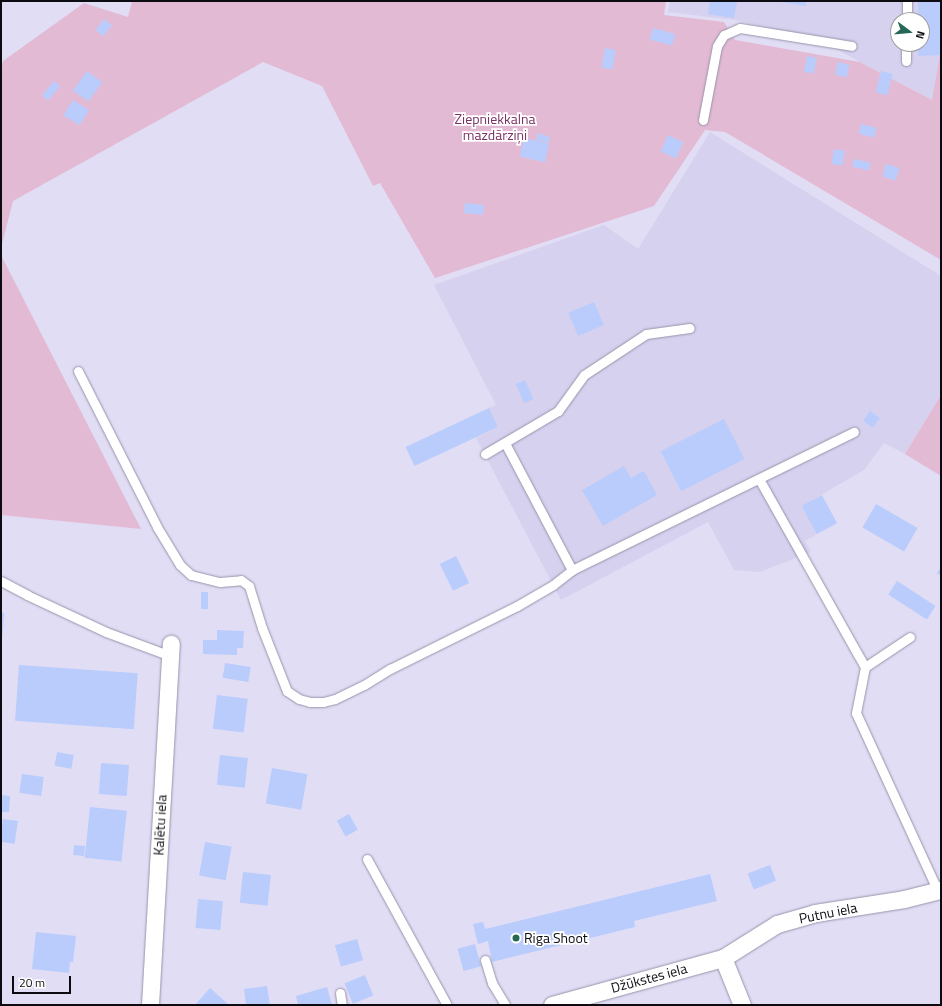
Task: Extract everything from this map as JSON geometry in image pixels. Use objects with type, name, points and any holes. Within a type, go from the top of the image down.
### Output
[{"type":"street","name":"Kalētu iela","points":[[150,1005],[171,650]]},
{"type":"street","name":"Putnu iela","points":[[723,958],[777,924],[815,913],[904,899],[940,890]]},
{"type":"street","name":"Džūkstes iela","points":[[552,1005],[723,958]]},
{"type":"street","points":[[723,958],[742,1005]]},
{"type":"lane","points":[[907,1],[907,12]]},
{"type":"lane","points":[[703,120],[717,46],[724,35],[740,28],[852,46]]},
{"type":"lane","points":[[906,52],[906,61]]},
{"type":"lane","points":[[485,454],[558,412],[584,375],[646,334],[690,328]]},
{"type":"lane","points":[[78,370],[157,527],[180,565],[191,575],[220,582],[241,580],[249,586],[262,628],[287,691],[299,699],[323,702],[335,699],[364,685],[390,669],[517,606],[553,585],[572,570],[854,432]]},
{"type":"lane","points":[[505,442],[572,570]]},
{"type":"lane","points":[[759,479],[864,667],[856,713],[940,890]]},
{"type":"lane","points":[[1,581],[27,595],[106,632],[171,650]]},
{"type":"lane","points":[[864,667],[910,636]]},
{"type":"lane","points":[[367,859],[447,1005]]},
{"type":"lane","points":[[485,960],[492,983],[504,1005]]},
{"type":"lane","points":[[340,993],[342,1005]]},
{"type":"shaded area","points":[[670,1],[941,1],[941,56],[932,100],[817,39],[735,20],[668,12]]},
{"type":"shaded area","points":[[710,132],[941,276],[941,395],[905,454],[884,443],[864,470],[802,506],[817,534],[805,541],[811,552],[760,572],[734,570],[708,522],[561,600],[476,438],[498,427],[489,408],[496,405],[434,285],[604,225],[638,249]]},
{"type":"green space","name":"Ziepniekkalna mazdārziņi","points":[[132,1],[666,1],[664,15],[724,22],[735,40],[860,62],[932,100],[940,55],[941,260],[725,132],[705,130],[654,206],[435,278],[380,183],[373,186],[322,86],[263,62],[13,201],[1,248],[1,70],[3,61],[84,3],[128,17]]},
{"type":"green space","points":[[1,255],[141,529],[1,515]]},
{"type":"green space","points":[[941,395],[941,476],[905,454]]},
{"type":"building","points":[[710,1],[737,2],[734,18],[708,14]]},
{"type":"building","points":[[776,1],[806,1],[806,6]]},
{"type":"building","points":[[918,1],[941,1],[941,55],[918,56],[918,52],[930,52],[930,12],[918,12]]},
{"type":"building","points":[[104,19],[112,25],[104,36],[96,30]]},
{"type":"building","points":[[653,28],[675,34],[672,46],[650,40]]},
{"type":"building","points":[[605,48],[616,50],[612,70],[602,68]]},
{"type":"building","points":[[807,56],[817,58],[814,74],[804,72]]},
{"type":"building","points":[[838,62],[850,65],[846,78],[835,75]]},
{"type":"building","points":[[87,71],[102,82],[88,102],[73,90]]},
{"type":"building","points":[[881,71],[893,74],[887,95],[876,92]]},
{"type":"building","points":[[54,81],[60,86],[48,101],[42,96]]},
{"type":"building","points":[[73,100],[89,110],[80,125],[63,115]]},
{"type":"building","points":[[861,124],[877,128],[874,138],[859,134]]},
{"type":"building","points":[[538,133],[550,137],[548,143],[536,140]]},
{"type":"building","points":[[668,135],[683,142],[676,158],[660,151]]},
{"type":"building","points":[[524,138],[549,144],[545,162],[520,157]]},
{"type":"building","points":[[834,149],[845,151],[842,166],[831,164]]},
{"type":"building","points":[[854,159],[871,163],[869,171],[852,167]]},
{"type":"building","points":[[886,164],[899,168],[896,181],[882,176]]},
{"type":"building","points":[[465,203],[484,205],[483,215],[464,213]]},
{"type":"building","points":[[594,302],[604,325],[578,336],[568,313]]},
{"type":"building","points":[[525,380],[533,399],[524,403],[516,384]]},
{"type":"building","points":[[489,408],[498,427],[414,466],[406,447]]},
{"type":"building","points":[[870,411],[880,418],[873,428],[863,421]]},
{"type":"building","points":[[724,419],[744,459],[681,491],[661,451]]},
{"type":"building","points":[[624,466],[631,478],[644,471],[657,495],[603,526],[582,490]]},
{"type":"building","points":[[822,495],[837,523],[817,534],[802,506]]},
{"type":"building","points":[[876,504],[918,528],[904,551],[862,527]]},
{"type":"building","points":[[456,556],[469,583],[453,591],[440,564]]},
{"type":"building","points":[[941,567],[941,576],[937,573]]},
{"type":"building","points":[[897,581],[936,606],[927,619],[888,594]]},
{"type":"building","points":[[201,592],[208,592],[208,609],[201,609]]},
{"type":"building","points":[[1,612],[4,613],[2,642],[1,641]]},
{"type":"building","points":[[217,630],[244,631],[243,648],[237,648],[237,655],[203,654],[203,640],[217,640]]},
{"type":"building","points":[[225,663],[251,667],[248,682],[223,678]]},
{"type":"building","points":[[19,665],[138,673],[134,729],[15,721]]},
{"type":"building","points":[[217,695],[248,699],[244,733],[213,729]]},
{"type":"building","points":[[57,752],[74,755],[71,769],[55,766]]},
{"type":"building","points":[[220,755],[248,758],[245,788],[217,785]]},
{"type":"building","points":[[101,763],[129,765],[127,796],[99,794]]},
{"type":"building","points":[[272,768],[307,774],[301,810],[266,803]]},
{"type":"building","points":[[22,774],[44,777],[41,796],[19,793]]},
{"type":"building","points":[[1,795],[10,796],[9,812],[1,812]]},
{"type":"building","points":[[90,807],[127,811],[121,862],[85,858]]},
{"type":"building","points":[[349,814],[358,830],[345,837],[337,821]]},
{"type":"building","points":[[3,819],[18,821],[15,844],[1,842]]},
{"type":"building","points":[[205,842],[232,847],[226,880],[199,875]]},
{"type":"building","points":[[74,845],[85,846],[84,856],[73,855]]},
{"type":"building","points":[[770,865],[776,881],[754,889],[748,874]]},
{"type":"building","points":[[243,872],[271,875],[268,906],[240,903]]},
{"type":"building","points":[[710,874],[717,901],[634,921],[635,927],[492,962],[488,941],[478,944],[473,924],[483,922],[485,929]]},
{"type":"building","points":[[198,899],[223,901],[220,930],[195,928]]},
{"type":"building","points":[[36,932],[76,936],[73,962],[70,962],[69,973],[32,969]]},
{"type":"building","points":[[357,939],[363,960],[341,966],[335,945]]},
{"type":"building","points":[[475,944],[481,966],[464,971],[458,949]]},
{"type":"building","points":[[365,975],[373,995],[353,1004],[345,983]]},
{"type":"building","points":[[267,986],[270,1005],[246,1005],[244,989]]},
{"type":"building","points":[[327,987],[332,1005],[298,1005],[296,996]]},
{"type":"building","points":[[210,988],[228,1004],[195,1005]]},
{"type":"place","name":"Riga Shoot","points":[[516,938]]}]
